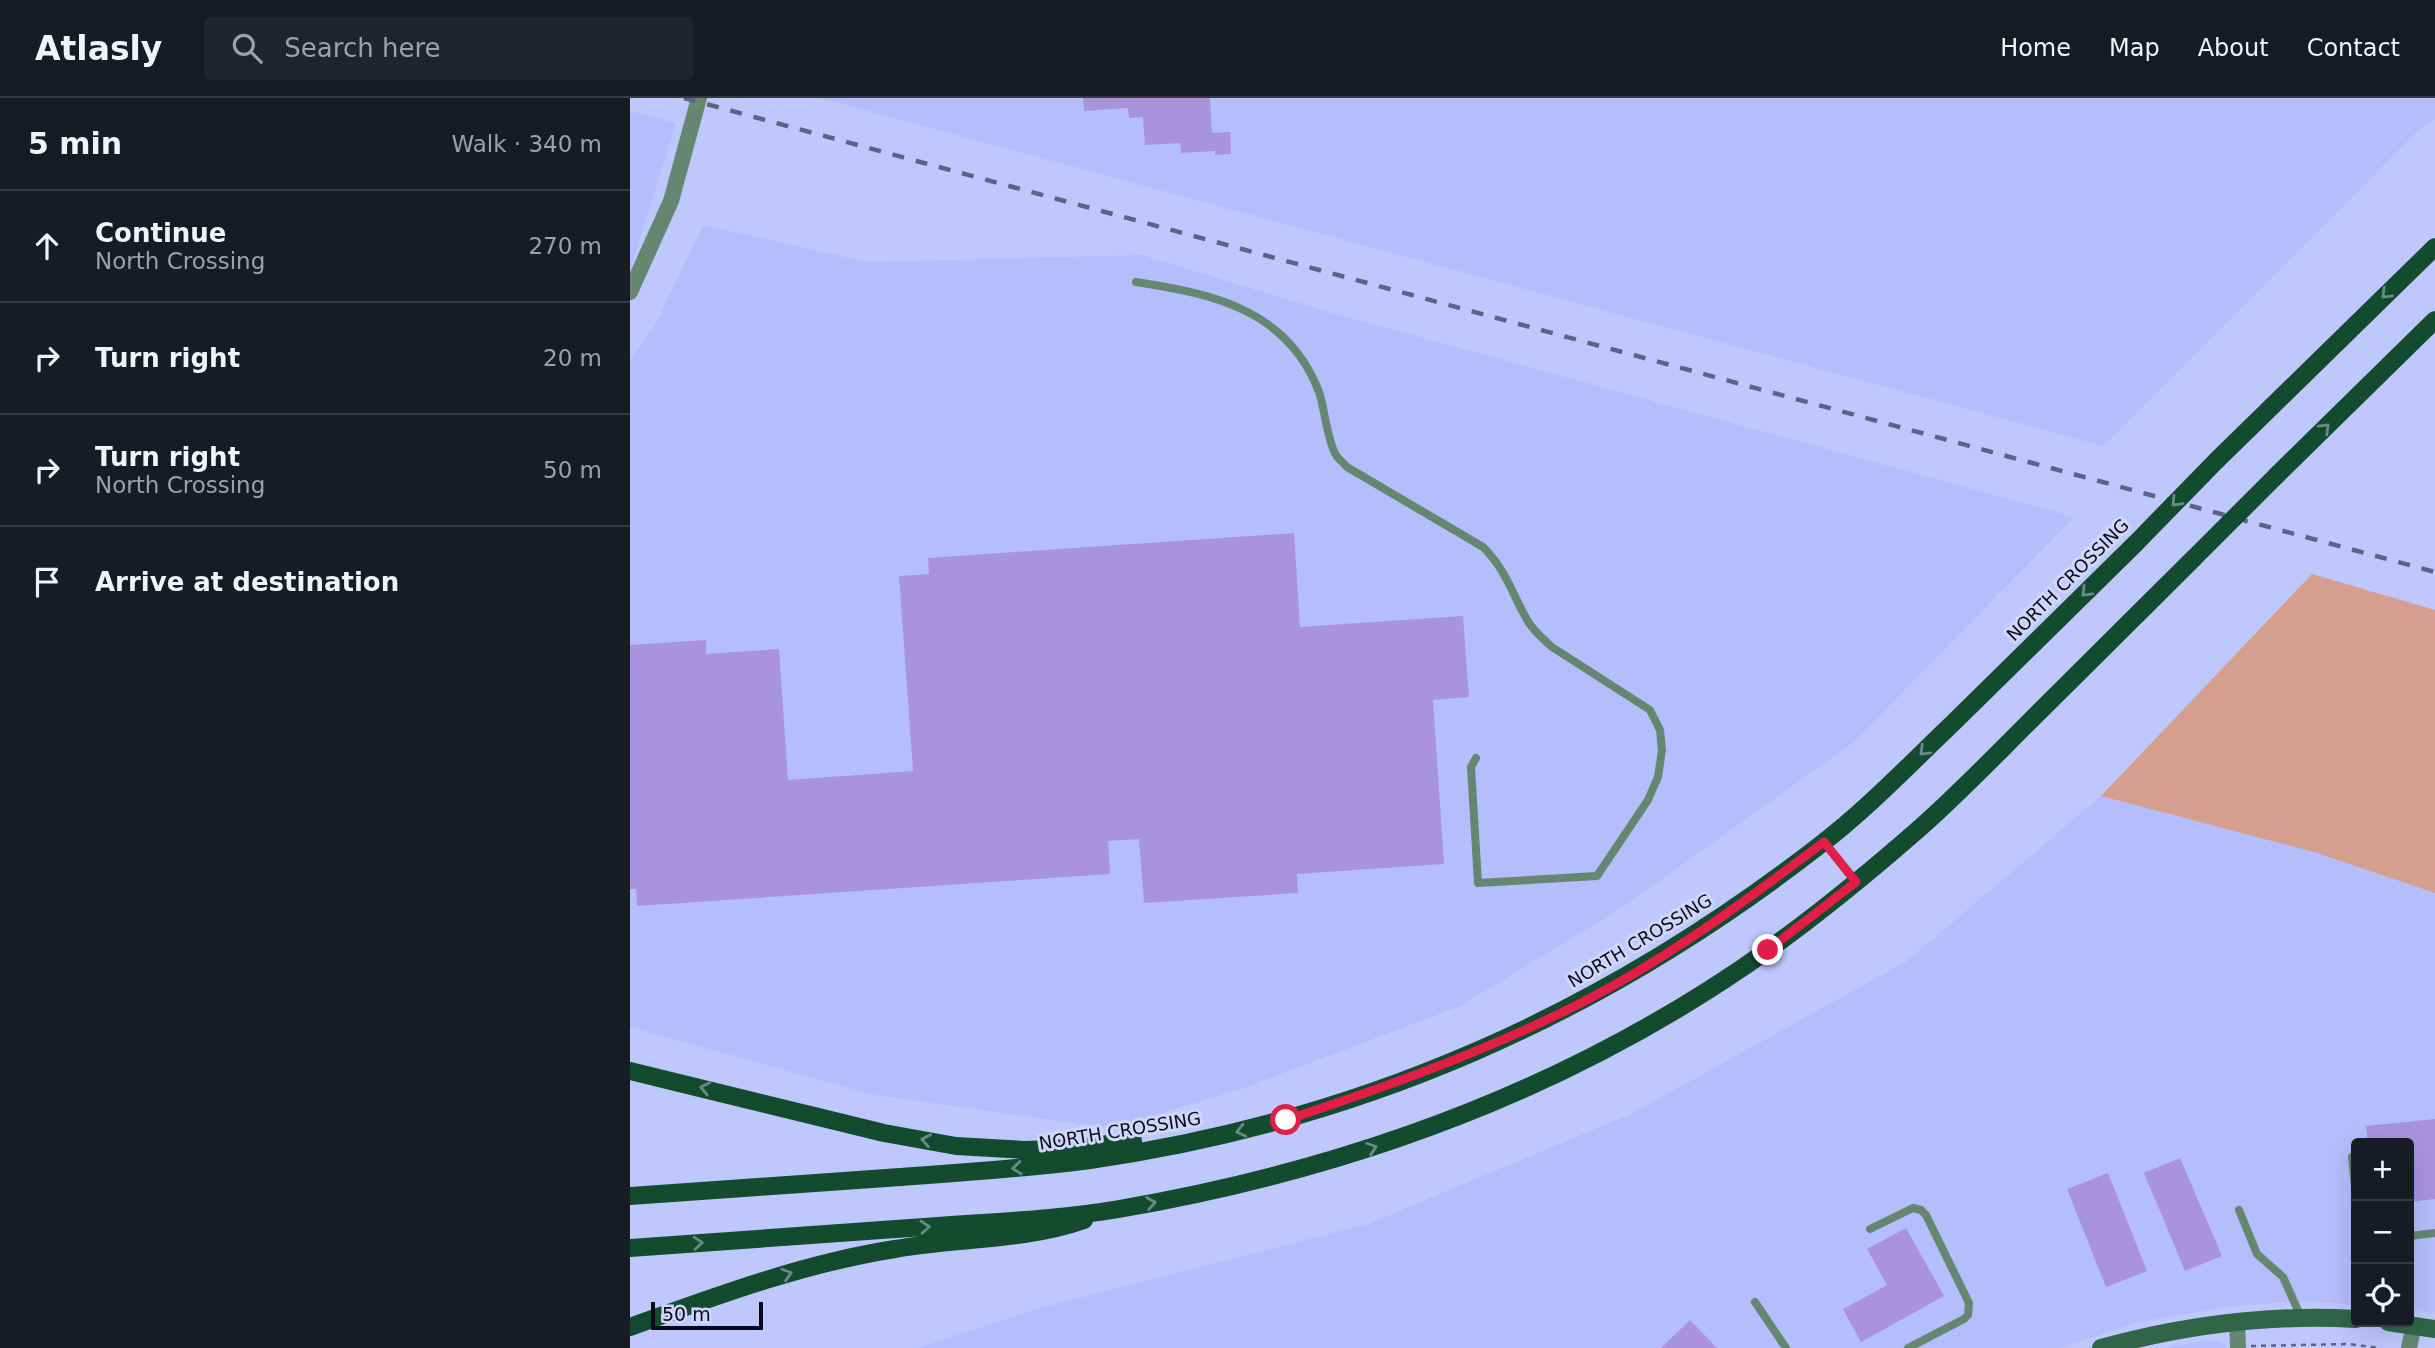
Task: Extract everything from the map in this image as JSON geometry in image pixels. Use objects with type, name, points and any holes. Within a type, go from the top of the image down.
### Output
[{"type":"main road","name":"NORTH CROSSING","points":[[630,1196],[984,1171],[1090,1160],[1189,1143],[1286,1120],[1384,1088],[1479,1051],[1572,1008],[1658,958],[1742,904],[1824,842],[1902,772],[2435,247]]},
{"type":"main road","points":[[630,1248],[1009,1221],[1113,1210],[1212,1192],[1312,1167],[1409,1136],[1504,1098],[1595,1054],[1686,1004],[1768,950],[1856,882],[1925,823],[2435,320]]},
{"type":"main road","points":[[630,1072],[884,1133],[956,1146],[1025,1150],[1076,1148],[1139,1140],[1189,1143]]},
{"type":"main road","points":[[630,1328],[803,1269],[894,1249],[1056,1230],[1113,1210]]},
{"type":"main road","points":[[2101,1348],[2171,1331],[2237,1321],[2301,1317],[2351,1319]]},
{"type":"main road","points":[[2414,1325],[2435,1329]]},
{"type":"street","points":[[630,292],[671,201],[699,98]]},
{"type":"street","points":[[2237,1321],[2238,1347]]},
{"type":"street","points":[[2409,1348],[2414,1327]]},
{"type":"lane","points":[[1136,282],[1191,291],[1224,300],[1260,318],[1283,335],[1306,362],[1320,394],[1336,455],[1347,467],[1483,547],[1508,578],[1529,624],[1552,647],[1650,710],[1660,730],[1662,750],[1658,777],[1648,800],[1597,876],[1478,883],[1471,767],[1476,758]]},
{"type":"lane","points":[[1824,842],[1856,882]]},
{"type":"lane","points":[[1870,1229],[1913,1208],[1921,1210],[1926,1215],[1969,1303],[1968,1315],[1964,1318],[1908,1348]]},
{"type":"lane","points":[[2239,1210],[2257,1254],[2283,1277],[2301,1317]]},
{"type":"lane","points":[[2414,1235],[2435,1233]]},
{"type":"lane","points":[[1755,1302],[1786,1348]]},
{"type":"path","points":[[2238,1347],[2348,1344],[2381,1348]]},
{"type":"shaded area","points":[[820,98],[2435,98],[2435,119],[2417,132],[2104,446]]},
{"type":"shaded area","points":[[630,111],[676,123],[630,270]]},
{"type":"shaded area","points":[[703,225],[868,262],[1142,255],[1325,311],[2074,517],[1854,742],[1623,907],[1460,1006],[1247,1087],[1112,1128],[874,1095],[630,1027],[630,361],[654,327]]},
{"type":"shaded area","points":[[2312,574],[2435,610],[2435,893],[2314,852],[2101,796]]},
{"type":"shaded area","points":[[2101,796],[2314,852],[2435,893],[2435,1313],[2414,1311],[2414,1138],[2351,1138],[2351,1305],[2307,1301],[2223,1307],[2139,1322],[2058,1348],[918,1348],[1036,1309],[1368,1224],[1629,1115],[1907,961]]},
{"type":"shaded area","points":[[2207,1340],[2220,1342],[2225,1348],[2163,1348]]},
{"type":"building","points":[[1083,98],[1210,98],[1212,133],[1230,132],[1231,154],[1215,155],[1215,151],[1181,153],[1180,143],[1145,145],[1143,117],[1129,118],[1128,108],[1084,111]]},
{"type":"building","points":[[1294,533],[1300,627],[1463,616],[1469,697],[1433,700],[1444,864],[1297,874],[1298,893],[1144,903],[1139,839],[1108,841],[1110,874],[637,906],[636,889],[630,889],[630,645],[706,640],[706,654],[779,649],[788,780],[913,771],[899,576],[929,574],[928,558]]},
{"type":"building","points":[[2435,1119],[2435,1199],[2414,1201],[2414,1138],[2367,1138],[2366,1126]]},
{"type":"building","points":[[2180,1158],[2222,1256],[2185,1271],[2144,1173]]},
{"type":"building","points":[[2108,1173],[2147,1271],[2106,1287],[2067,1189]]},
{"type":"building","points":[[1906,1228],[1944,1296],[1861,1342],[1843,1309],[1887,1285],[1867,1249]]},
{"type":"building","points":[[1690,1320],[1717,1348],[1661,1348]]},
{"type":"railway","points":[[684,98],[2435,572]]},
{"type":"route","points":[[1286,1120],[1384,1088],[1479,1051],[1572,1008],[1658,958],[1742,904],[1824,842],[1856,882],[1768,950]]}]
